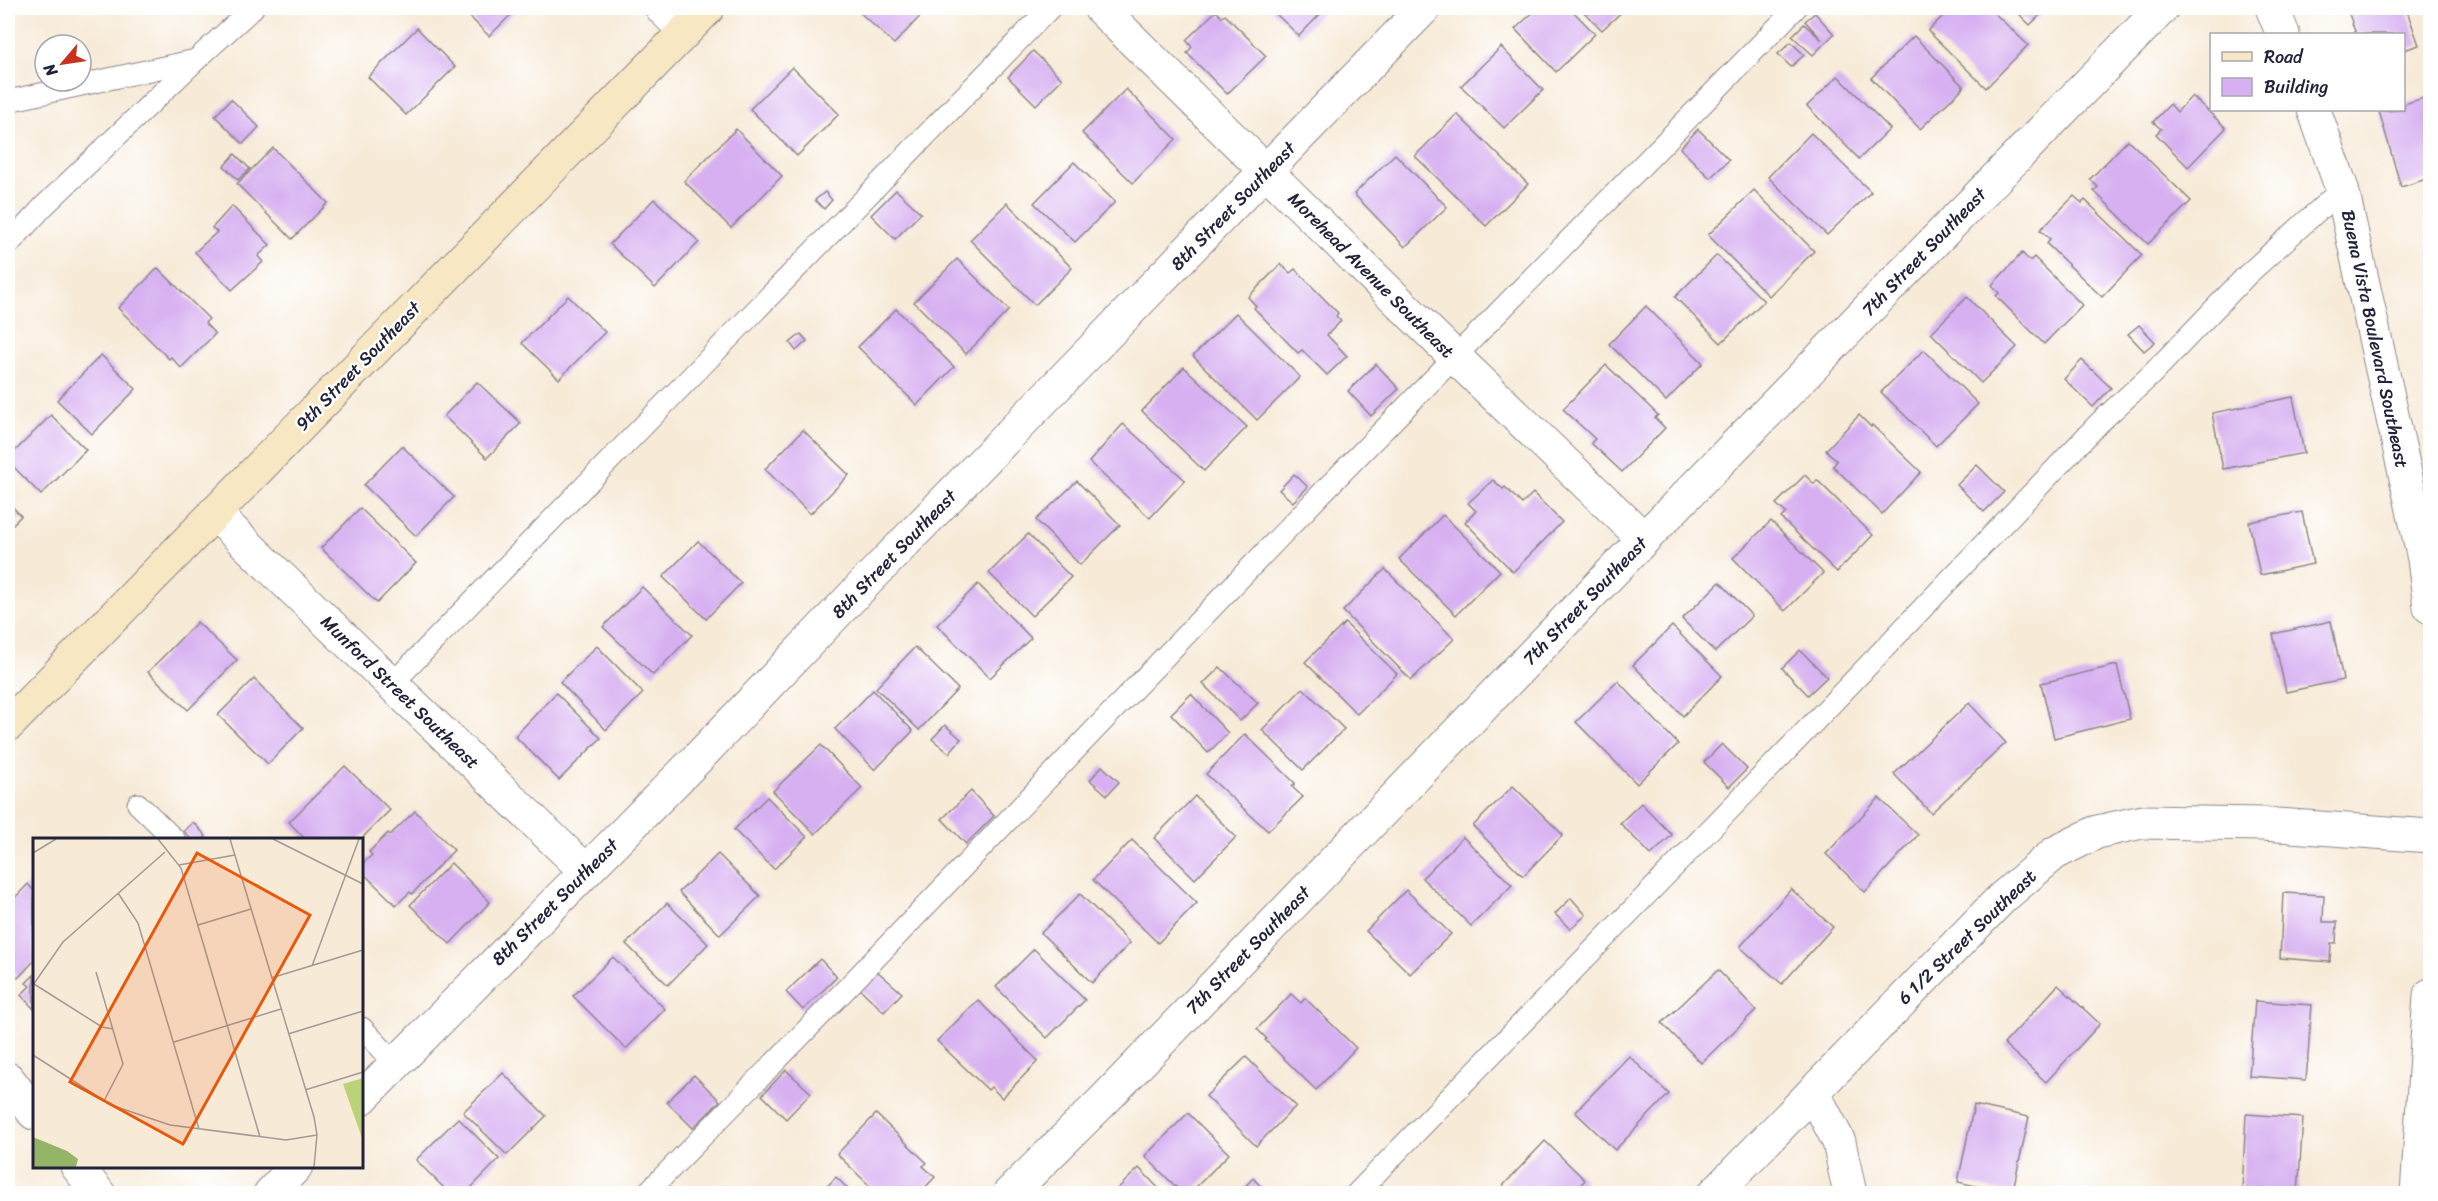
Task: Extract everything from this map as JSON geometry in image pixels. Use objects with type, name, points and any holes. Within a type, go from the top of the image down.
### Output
[{"type":"street","points":[[662,8],[685,32]]},
{"type":"street","name":"9th Street Southeast","points":[[8,725],[708,8]]},
{"type":"street","name":"Morehead Avenue Southeast","points":[[1100,8],[1644,539]]},
{"type":"street","name":"8th Street Southeast","points":[[363,1097],[694,762],[1424,8]]},
{"type":"street","name":"7th Street Southeast","points":[[1009,1194],[1105,1099],[1644,539],[2162,8]]},
{"type":"street","points":[[2272,8],[2283,33]]},
{"type":"street","name":"Buena Vista Boulevard Southeast","points":[[2313,111],[2342,189],[2424,559],[2430,607]]},
{"type":"street","name":"Munford Street Southeast","points":[[214,513],[586,871]]},
{"type":"street","name":"6 1/2 Street Southeast","points":[[1714,1194],[2002,898],[2055,853],[2097,832],[2142,822],[2263,824],[2430,836]]},
{"type":"street","points":[[2417,1194],[2430,995]]},
{"type":"street","points":[[1813,1092],[1839,1142],[1850,1194]]},
{"type":"street","points":[[78,1168],[99,1194]]},
{"type":"street","points":[[270,1194],[295,1168]]},
{"type":"lane","points":[[8,245],[44,206],[253,8]]},
{"type":"lane","points":[[392,684],[1050,8]]},
{"type":"lane","points":[[646,1194],[827,1009],[1324,490],[1456,358],[1796,8]]},
{"type":"lane","points":[[8,101],[196,60]]},
{"type":"lane","points":[[1356,1194],[1798,739],[2100,422],[2151,375],[2247,275],[2342,189]]},
{"type":"lane","points":[[138,804],[173,838]]},
{"type":"lane","points":[[363,1029],[394,1063]]},
{"type":"building","points":[[461,8],[518,8],[489,36]]},
{"type":"building","points":[[855,8],[928,8],[894,44]]},
{"type":"building","points":[[1270,8],[1326,8],[1299,36]]},
{"type":"building","points":[[1538,8],[1570,8],[1595,34],[1556,72],[1515,29]]},
{"type":"building","points":[[1580,8],[1626,8],[1602,30]]},
{"type":"building","points":[[1951,8],[1989,8],[2028,45],[1986,88],[1928,31]]},
{"type":"building","points":[[2013,8],[2047,8],[2030,25]]},
{"type":"building","points":[[2347,8],[2406,8],[2419,45],[2405,50],[2405,33],[2356,33]]},
{"type":"building","points":[[1216,11],[1222,17],[1225,15],[1266,56],[1227,94],[1187,53],[1192,47],[1186,40]]},
{"type":"building","points":[[1815,13],[1834,34],[1813,55],[1792,36],[1804,24],[1822,40],[1805,21]]},
{"type":"building","points":[[417,28],[455,67],[406,115],[368,77]]},
{"type":"building","points":[[1914,36],[1964,87],[1920,129],[1871,78]]},
{"type":"building","points":[[1791,42],[1804,55],[1791,67],[1778,54]]},
{"type":"building","points":[[1501,47],[1543,90],[1504,128],[1461,86]]},
{"type":"building","points":[[1033,51],[1062,79],[1036,105],[1008,77]]},
{"type":"building","points":[[792,67],[839,114],[797,156],[750,109]]},
{"type":"building","points":[[1838,76],[1890,129],[1859,159],[1807,106]]},
{"type":"building","points":[[1126,89],[1176,139],[1133,183],[1082,133]]},
{"type":"building","points":[[2192,96],[2226,128],[2188,167],[2156,134],[2161,129],[2153,122],[2170,104],[2177,112]]},
{"type":"building","points":[[2430,96],[2430,178],[2401,187],[2379,111],[2405,111],[2405,104]]},
{"type":"building","points":[[231,99],[259,127],[243,144],[215,116]]},
{"type":"building","points":[[1457,114],[1528,184],[1486,226],[1415,156]]},
{"type":"building","points":[[736,129],[782,176],[731,228],[684,181]]},
{"type":"building","points":[[1698,129],[1729,160],[1710,178],[1680,148]]},
{"type":"building","points":[[1811,133],[1871,192],[1827,235],[1768,177]]},
{"type":"building","points":[[2128,140],[2191,201],[2148,244],[2094,191],[2098,187],[2090,179]]},
{"type":"building","points":[[273,148],[328,203],[292,239],[237,184]]},
{"type":"building","points":[[235,154],[250,169],[238,180],[224,166]]},
{"type":"building","points":[[1395,154],[1447,207],[1405,247],[1354,194]]},
{"type":"building","points":[[1074,162],[1115,202],[1075,242],[1034,203]]},
{"type":"building","points":[[896,190],[921,213],[895,239],[871,215]]},
{"type":"building","points":[[1754,190],[1814,251],[1769,296],[1708,235]]},
{"type":"building","points":[[825,192],[832,200],[824,209],[815,200]]},
{"type":"building","points":[[2074,196],[2082,203],[2085,200],[2142,255],[2102,297],[2047,244],[2050,239],[2040,230]]},
{"type":"building","points":[[654,199],[699,242],[655,288],[610,244]]},
{"type":"building","points":[[1007,203],[1072,268],[1035,305],[970,240]]},
{"type":"building","points":[[232,206],[270,245],[258,256],[263,262],[232,290],[195,252],[217,232],[212,228]]},
{"type":"building","points":[[2022,253],[2030,261],[2034,257],[2082,305],[2044,344],[1996,296],[1999,293],[1992,285]]},
{"type":"building","points":[[1717,255],[1764,301],[1721,343],[1675,297]]},
{"type":"building","points":[[957,259],[1009,310],[966,354],[914,302]]},
{"type":"building","points":[[1281,264],[1290,273],[1295,269],[1338,313],[1336,316],[1341,321],[1327,335],[1347,356],[1327,375],[1302,350],[1298,353],[1254,308],[1256,306],[1248,297]]},
{"type":"building","points":[[158,268],[209,319],[205,323],[215,334],[181,368],[118,308]]},
{"type":"building","points":[[568,296],[605,332],[559,379],[522,343]]},
{"type":"building","points":[[1967,297],[2017,347],[1981,383],[1931,333]]},
{"type":"building","points":[[1646,306],[1703,363],[1666,401],[1609,344]]},
{"type":"building","points":[[896,309],[954,367],[917,405],[858,347]]},
{"type":"building","points":[[1236,313],[1300,377],[1257,420],[1193,356]]},
{"type":"building","points":[[2139,325],[2155,342],[2144,351],[2128,334]]},
{"type":"building","points":[[801,334],[807,341],[796,351],[790,343]]},
{"type":"building","points":[[1924,350],[1978,404],[1936,446],[1881,392]]},
{"type":"building","points":[[101,355],[136,389],[92,434],[57,400]]},
{"type":"building","points":[[2082,360],[2111,388],[2093,407],[2064,379]]},
{"type":"building","points":[[1376,364],[1399,389],[1371,416],[1348,391]]},
{"type":"building","points":[[1606,365],[1658,415],[1655,418],[1665,428],[1622,472],[1591,443],[1595,439],[1563,409]]},
{"type":"building","points":[[1184,367],[1247,427],[1204,471],[1142,411]]},
{"type":"building","points":[[477,382],[521,423],[487,458],[444,416]]},
{"type":"building","points":[[2293,397],[2304,453],[2223,469],[2212,413]]},
{"type":"building","points":[[51,415],[86,450],[41,495],[8,461],[8,458]]},
{"type":"building","points":[[1859,415],[1921,472],[1882,514],[1833,466],[1837,461],[1826,450]]},
{"type":"building","points":[[1123,424],[1185,480],[1150,518],[1089,462]]},
{"type":"building","points":[[803,430],[849,475],[810,514],[765,469]]},
{"type":"building","points":[[402,446],[454,497],[416,536],[364,485]]},
{"type":"building","points":[[1977,465],[2004,492],[1984,512],[1957,485]]},
{"type":"building","points":[[1294,474],[1308,487],[1293,502],[1279,490]]},
{"type":"building","points":[[1805,475],[1814,484],[1817,480],[1873,535],[1837,572],[1781,518],[1786,513],[1776,504]]},
{"type":"building","points":[[1493,480],[1503,489],[1505,487],[1522,504],[1533,493],[1562,522],[1513,572],[1465,522],[1476,511],[1468,503]]},
{"type":"building","points":[[1077,481],[1120,525],[1080,565],[1036,520]]},
{"type":"building","points":[[8,502],[21,516],[8,529]]},
{"type":"building","points":[[360,508],[416,563],[377,603],[321,548]]},
{"type":"building","points":[[2302,512],[2313,564],[2260,575],[2249,522]]},
{"type":"building","points":[[1443,515],[1500,571],[1456,615],[1399,559]]},
{"type":"building","points":[[1771,521],[1823,573],[1785,611],[1733,558]]},
{"type":"building","points":[[1028,534],[1071,577],[1032,616],[989,573]]},
{"type":"building","points":[[698,541],[741,583],[706,619],[663,577]]},
{"type":"building","points":[[1385,569],[1454,639],[1411,680],[1343,611]]},
{"type":"building","points":[[1720,582],[1752,616],[1715,652],[1682,619]]},
{"type":"building","points":[[978,584],[1031,638],[990,678],[937,625]]},
{"type":"building","points":[[642,587],[692,635],[653,675],[603,627]]},
{"type":"building","points":[[2331,621],[2343,680],[2286,692],[2273,634]]},
{"type":"building","points":[[197,622],[237,660],[188,710],[148,672]]},
{"type":"building","points":[[1345,623],[1397,674],[1357,714],[1305,662]]},
{"type":"building","points":[[1672,626],[1722,676],[1683,716],[1633,665]]},
{"type":"building","points":[[597,646],[643,693],[606,730],[560,682]]},
{"type":"building","points":[[915,647],[958,689],[919,730],[876,688]]},
{"type":"building","points":[[1800,650],[1827,677],[1808,695],[1782,668]]},
{"type":"building","points":[[2117,665],[2130,719],[2054,738],[2041,683]]},
{"type":"building","points":[[1220,667],[1258,703],[1240,721],[1203,684]]},
{"type":"building","points":[[254,679],[303,728],[268,764],[218,715]]},
{"type":"building","points":[[1618,681],[1678,744],[1637,784],[1576,722]]},
{"type":"building","points":[[1303,688],[1344,729],[1303,770],[1262,730]]},
{"type":"building","points":[[873,690],[913,731],[875,770],[835,729]]},
{"type":"building","points":[[556,693],[601,738],[559,780],[515,736]]},
{"type":"building","points":[[1191,694],[1228,733],[1208,753],[1171,714]]},
{"type":"building","points":[[1969,703],[2006,743],[1931,813],[1894,774]]},
{"type":"building","points":[[945,725],[961,739],[949,753],[932,739]]},
{"type":"building","points":[[1245,734],[1295,783],[1292,787],[1303,797],[1268,831],[1206,774]]},
{"type":"building","points":[[1722,744],[1747,769],[1729,787],[1704,762]]},
{"type":"building","points":[[821,745],[862,788],[815,834],[773,791]]},
{"type":"building","points":[[345,766],[390,810],[362,838],[304,838],[289,822]]},
{"type":"building","points":[[1102,766],[1119,782],[1107,795],[1090,780]]},
{"type":"building","points":[[1513,786],[1563,835],[1523,876],[1473,826]]},
{"type":"building","points":[[971,791],[994,816],[966,844],[942,819]]},
{"type":"building","points":[[1195,796],[1236,837],[1195,879],[1154,838]]},
{"type":"building","points":[[767,797],[807,837],[774,869],[734,830]]},
{"type":"building","points":[[1879,798],[1918,835],[1865,892],[1826,854]]},
{"type":"building","points":[[1641,803],[1672,835],[1651,855],[1620,823]]},
{"type":"building","points":[[415,811],[454,850],[412,894],[410,892],[396,905],[363,873],[363,863],[372,855],[369,852],[388,833],[390,835]]},
{"type":"building","points":[[193,822],[206,836],[190,838],[184,831]]},
{"type":"building","points":[[1463,837],[1512,885],[1471,926],[1422,878]]},
{"type":"building","points":[[1132,840],[1197,903],[1158,943],[1093,880]]},
{"type":"building","points":[[718,854],[760,896],[720,935],[679,892]]},
{"type":"building","points":[[451,863],[490,902],[450,944],[410,905]]},
{"type":"building","points":[[28,884],[33,890],[33,962],[18,978],[8,967],[8,905]]},
{"type":"building","points":[[1791,889],[1833,927],[1782,984],[1740,947]]},
{"type":"building","points":[[1406,890],[1451,934],[1410,974],[1366,931]]},
{"type":"building","points":[[2283,893],[2324,895],[2323,922],[2337,922],[2336,943],[2331,943],[2330,962],[2280,958]]},
{"type":"building","points":[[1080,894],[1130,943],[1092,983],[1041,933]]},
{"type":"building","points":[[1571,898],[1586,915],[1570,929],[1555,914]]},
{"type":"building","points":[[667,903],[708,944],[668,985],[626,944]]},
{"type":"building","points":[[1034,949],[1085,1000],[1047,1038],[996,987]]},
{"type":"building","points":[[613,957],[665,1009],[626,1049],[573,996]]},
{"type":"building","points":[[820,959],[837,977],[803,1010],[786,992]]},
{"type":"building","points":[[876,970],[902,993],[884,1012],[859,988]]},
{"type":"building","points":[[1718,970],[1756,1010],[1701,1063],[1662,1023]]},
{"type":"building","points":[[33,976],[33,1008],[21,995],[30,986],[26,983]]},
{"type":"building","points":[[2058,985],[2100,1024],[2046,1082],[2004,1044]]},
{"type":"building","points":[[1291,994],[1301,1003],[1305,998],[1356,1048],[1316,1090],[1265,1040],[1267,1039],[1257,1029]]},
{"type":"building","points":[[978,1000],[1038,1061],[1002,1098],[991,1087],[988,1090],[937,1041]]},
{"type":"building","points":[[2255,1001],[2312,1005],[2306,1080],[2249,1076]]},
{"type":"building","points":[[1629,1056],[1669,1094],[1615,1150],[1575,1112]]},
{"type":"building","points":[[1246,1057],[1296,1106],[1256,1146],[1206,1096]]},
{"type":"building","points":[[786,1070],[811,1093],[786,1119],[762,1095]]},
{"type":"building","points":[[503,1073],[546,1116],[507,1155],[463,1112]]},
{"type":"building","points":[[694,1075],[720,1101],[693,1128],[667,1102]]},
{"type":"building","points":[[1974,1105],[2029,1117],[2012,1194],[1958,1182]]},
{"type":"building","points":[[1188,1113],[1229,1154],[1189,1194],[1183,1194],[1145,1156]]},
{"type":"building","points":[[876,1114],[927,1163],[923,1166],[935,1177],[919,1194],[878,1194],[837,1154]]},
{"type":"building","points":[[2246,1114],[2303,1118],[2298,1194],[2242,1189]]},
{"type":"building","points":[[458,1118],[499,1159],[465,1194],[450,1194],[416,1160]]},
{"type":"building","points":[[1545,1141],[1585,1180],[1572,1194],[1495,1194]]},
{"type":"building","points":[[1139,1168],[1164,1194],[1112,1194]]},
{"type":"building","points":[[836,1177],[853,1194],[820,1194]]},
{"type":"building","points":[[1253,1178],[1268,1194],[1238,1194]]}]
